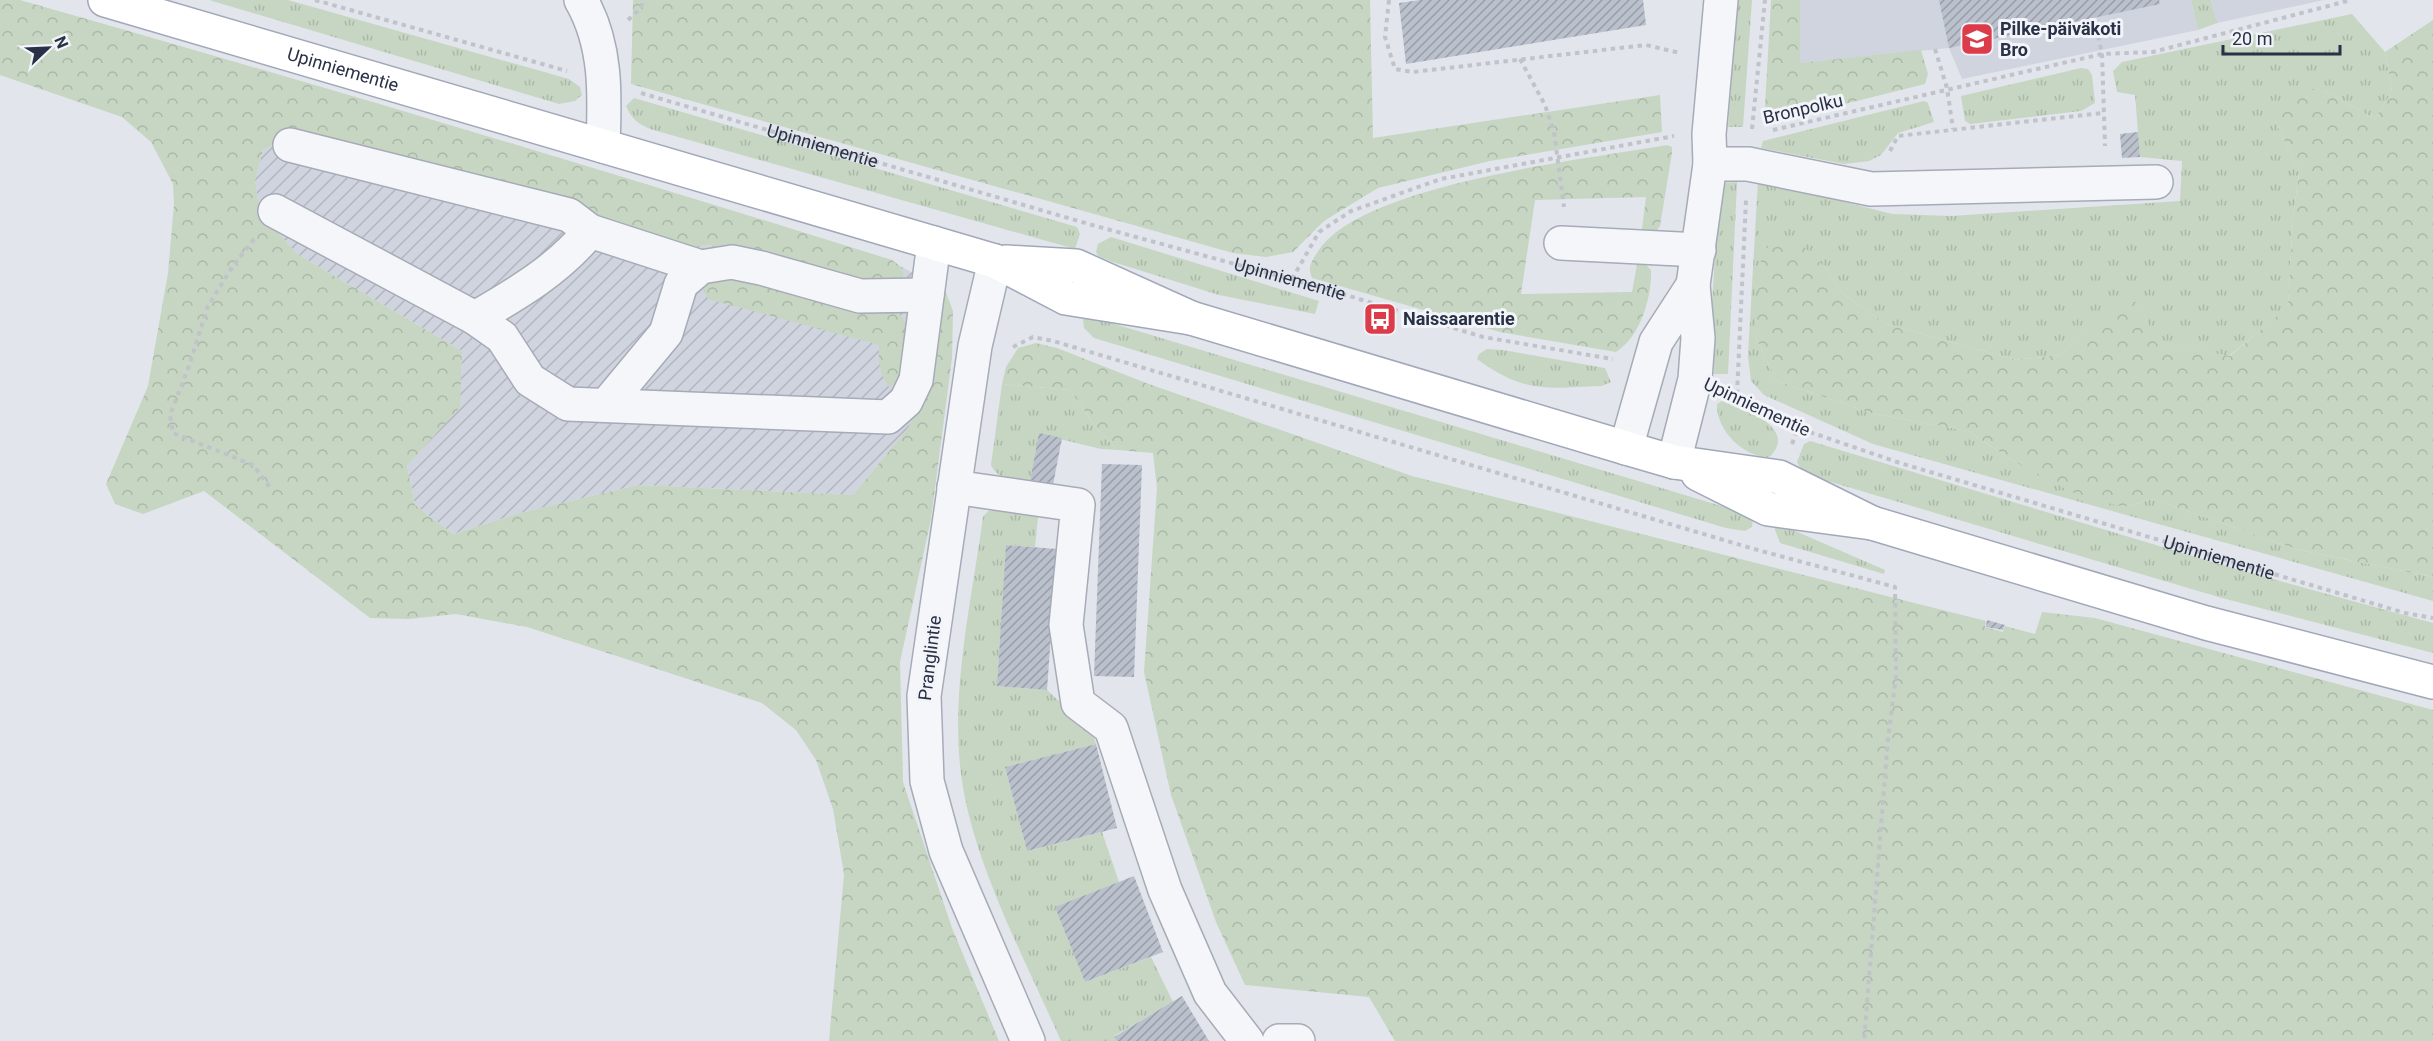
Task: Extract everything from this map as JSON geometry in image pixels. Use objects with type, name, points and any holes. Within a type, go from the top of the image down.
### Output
[{"type":"main road","name":"Upinniementie","points":[[105,0],[994,261],[1066,298],[1191,318],[1674,462],[1768,509],[1872,523],[2206,623],[2433,682]]},
{"type":"street","points":[[581,0],[594,23],[605,82],[603,146]]},
{"type":"street","points":[[1674,462],[1695,379],[1698,338],[1693,285],[1699,250],[1709,149],[1721,0]]},
{"type":"street","points":[[290,145],[569,215],[590,231],[701,267],[732,262],[762,268],[860,296],[927,295]]},
{"type":"street","points":[[1709,149],[1748,164],[1871,189],[2156,182]]},
{"type":"street","points":[[275,211],[475,318],[502,337],[530,380],[568,404],[888,417],[906,401],[916,380],[934,243]]},
{"type":"street","points":[[475,318],[541,279],[570,255],[590,231]]},
{"type":"street","points":[[1561,243],[1699,250]]},
{"type":"street","name":"Pranglintie","points":[[994,261],[975,346],[924,696],[927,781],[946,851],[1028,1041]]},
{"type":"street","points":[[607,404],[666,333],[681,284],[701,267]]},
{"type":"street","points":[[1626,448],[1656,342],[1693,285]]},
{"type":"street","points":[[954,487],[1077,505],[1066,625],[1078,703],[1112,728],[1165,890],[1210,993],[1247,1041]]},
{"type":"street","points":[[1279,1041],[1298,1041]]},
{"type":"path","name":"Upinniementie","points":[[315,0],[605,82],[1092,225],[1292,279],[1483,337],[1649,366]]},
{"type":"path","points":[[1389,0],[1385,37],[1395,69],[1413,72],[1646,45],[1686,54]]},
{"type":"path","name":"Bronpolku","points":[[1292,279],[1319,232],[1351,211],[1441,179],[1682,134],[1709,149],[1752,135],[1947,88],[2102,54],[2153,52],[2351,0]]},
{"type":"path","points":[[2050,27],[2052,38],[2097,30],[2102,54],[2107,183]]},
{"type":"path","points":[[1935,49],[1947,88],[1953,129]]},
{"type":"path","points":[[1520,59],[1545,105],[1554,132],[1564,199]]},
{"type":"path","points":[[1886,189],[1890,147],[1898,136],[2103,112]]},
{"type":"path","points":[[271,489],[253,465],[173,433],[170,415],[189,366],[208,306],[231,268],[275,211]]},
{"type":"path","points":[[1009,354],[1014,345],[1033,337],[1053,341],[1754,549],[1895,587],[1896,676],[1887,751],[1864,1041]]},
{"type":"path","name":"Upinniementie","points":[[1695,379],[1737,394],[1798,428],[1900,463],[2405,613],[2433,618]]},
{"type":"shaded area","name":"Pilke-päiväkoti Bro","points":[[1800,0],[2191,0],[2198,30],[1962,79],[1949,48],[1800,63]]},
{"type":"shaded area","points":[[2211,0],[2324,0],[2217,23]]},
{"type":"shaded area","points":[[290,137],[675,248],[711,245],[854,288],[904,273],[900,266],[945,290],[940,293],[924,385],[909,427],[853,495],[638,485],[520,513],[453,534],[415,505],[407,466],[459,407],[462,351],[297,254],[260,212],[255,180],[263,150]]},
{"type":"green space","points":[[0,0],[20,0],[348,95],[783,226],[892,260],[900,266],[904,273],[901,279],[854,288],[711,245],[675,248],[290,137],[263,150],[255,180],[260,212],[297,254],[462,351],[460,407],[407,466],[415,505],[453,534],[520,513],[638,485],[853,495],[909,427],[924,385],[940,293],[945,290],[953,311],[952,358],[931,519],[900,662],[903,782],[952,928],[999,1041],[829,1041],[844,874],[833,809],[816,760],[796,730],[762,703],[527,627],[456,614],[409,619],[370,618],[204,491],[143,514],[115,504],[106,484],[148,386],[168,273],[174,204],[173,184],[151,142],[122,117],[0,75]]},
{"type":"green space","points":[[209,0],[288,0],[569,79],[580,87],[582,95],[575,101],[559,104]]},
{"type":"green space","points":[[633,0],[1370,0],[1373,138],[1660,95],[1662,132],[1490,161],[1378,188],[1324,221],[1293,252],[1266,257],[1233,253],[631,84]]},
{"type":"green space","points":[[1737,0],[1752,0],[1743,127],[1728,127]]},
{"type":"green space","points":[[1771,0],[1800,0],[1800,63],[1921,50],[1928,74],[1925,84],[1788,118],[1774,116],[1765,106]]},
{"type":"green space","points":[[2191,0],[2211,0],[2217,23],[2198,30]]},
{"type":"green space","points":[[2352,14],[2385,52],[2392,91],[2375,119],[2319,88],[2275,120],[2299,173],[2293,218],[2288,308],[2229,356],[2155,343],[2145,315],[2128,293],[2061,355],[2016,360],[1886,324],[1842,293],[1824,266],[1754,334],[1777,381],[1871,413],[1968,431],[2014,461],[2125,507],[2153,499],[2299,550],[2433,577],[2433,601],[1873,444],[1764,395],[1751,381],[1748,356],[1758,180],[1892,214],[1951,216],[2180,201],[2182,161],[2140,157],[2135,95],[2117,92],[2113,71],[2122,62]]},
{"type":"green space","points":[[2433,20],[2433,577],[2299,550],[2153,499],[2125,507],[2081,497],[2014,461],[1968,431],[1871,413],[1777,381],[1754,334],[1761,260],[1774,236],[1798,241],[1824,266],[1842,293],[1886,324],[2016,360],[2061,355],[2128,292],[2145,315],[2156,343],[2230,356],[2288,307],[2293,218],[2299,173],[2275,120],[2291,93],[2319,88],[2375,119],[2392,91],[2385,52]]},
{"type":"green space","points":[[2081,68],[2088,69],[2092,75],[2095,103],[2081,111],[1970,124],[1965,121],[1961,96]]},
{"type":"green space","points":[[634,98],[1077,227],[1080,234],[1075,249],[650,129],[630,114],[626,106]]},
{"type":"green space","points":[[1924,101],[1928,103],[1934,122],[1898,133],[1881,155],[1869,161],[1844,164],[1761,148],[1763,141]]},
{"type":"green space","points":[[1667,145],[1672,147],[1672,153],[1660,226],[1656,232],[1642,229],[1646,197],[1535,200],[1521,294],[1632,292],[1637,264],[1645,264],[1651,270],[1649,293],[1643,316],[1632,337],[1616,352],[1500,332],[1312,278],[1310,267],[1319,250],[1343,227],[1381,208],[1428,191],[1480,178]]},
{"type":"green space","points":[[1737,182],[1728,374],[1714,374],[1711,317],[1720,183]]},
{"type":"green space","points":[[1111,237],[1319,301],[1315,314],[1219,295],[1098,256],[1096,252],[1098,244]]},
{"type":"green space","points":[[727,274],[901,315],[911,335],[901,380],[889,387],[880,367],[879,345],[708,299],[703,290],[710,280]]},
{"type":"green space","points":[[1088,316],[1748,514],[1753,519],[1752,527],[1745,531],[1726,528],[1094,338],[1084,328],[1083,319]]},
{"type":"green space","points":[[1036,343],[1057,348],[1146,383],[1412,476],[1986,621],[1985,627],[2003,632],[2005,626],[2035,634],[2042,612],[2095,618],[2433,710],[2433,1041],[1395,1041],[1369,997],[1245,985],[1216,922],[1171,795],[1144,672],[1157,488],[1153,453],[1118,450],[1098,430],[1070,390],[1002,384],[1006,367],[1018,348]]},
{"type":"green space","points":[[1487,349],[1605,368],[1611,382],[1602,386],[1566,388],[1550,388],[1523,383],[1509,378],[1477,359],[1479,354]]},
{"type":"green space","points":[[1002,384],[1070,390],[1098,430],[1118,450],[1101,449],[1039,434],[1030,481],[1002,477],[991,465]]},
{"type":"green space","points":[[1722,401],[1754,414],[1773,429],[1778,437],[1777,447],[1769,457],[1759,456],[1741,447],[1726,432],[1718,414],[1717,404]]},
{"type":"green space","points":[[1810,441],[2229,567],[2433,623],[2433,653],[2222,598],[1804,474],[1797,462],[1804,444]]},
{"type":"green space","points":[[996,510],[1038,517],[1035,547],[1007,545],[997,686],[1047,690],[1093,733],[1096,744],[1005,767],[1027,851],[1102,832],[1119,882],[1056,907],[1085,982],[1151,957],[1173,1002],[1114,1036],[1117,1041],[1061,1041],[1000,906],[974,834],[965,799],[958,734],[961,672],[983,517],[988,511]]},
{"type":"green space","points":[[1779,524],[1885,570],[1884,574],[1780,543],[1774,527]]},
{"type":"building","points":[[1420,0],[1643,0],[1646,25],[1406,64],[1399,3]]},
{"type":"building","points":[[1939,0],[2159,0],[2160,4],[1949,48]]},
{"type":"building","points":[[2138,132],[2140,157],[2122,158],[2120,134]]},
{"type":"building","points":[[1039,433],[1062,438],[1053,485],[1030,481]]},
{"type":"building","points":[[1102,464],[1142,465],[1134,677],[1094,676]]},
{"type":"building","points":[[1006,545],[1057,549],[1047,690],[997,686]]},
{"type":"building","points":[[1987,620],[2005,625],[2003,630],[1986,627]]},
{"type":"building","points":[[1096,744],[1117,828],[1027,851],[1005,767]]},
{"type":"building","points":[[1134,876],[1163,952],[1085,982],[1055,907]]},
{"type":"building","points":[[1182,996],[1209,1041],[1117,1041],[1114,1037]]},
{"type":"place","name":"Pilke-päiväkoti Bro","points":[[1977,39]]},
{"type":"place","name":"Naissaarentie","points":[[1380,319]]}]
